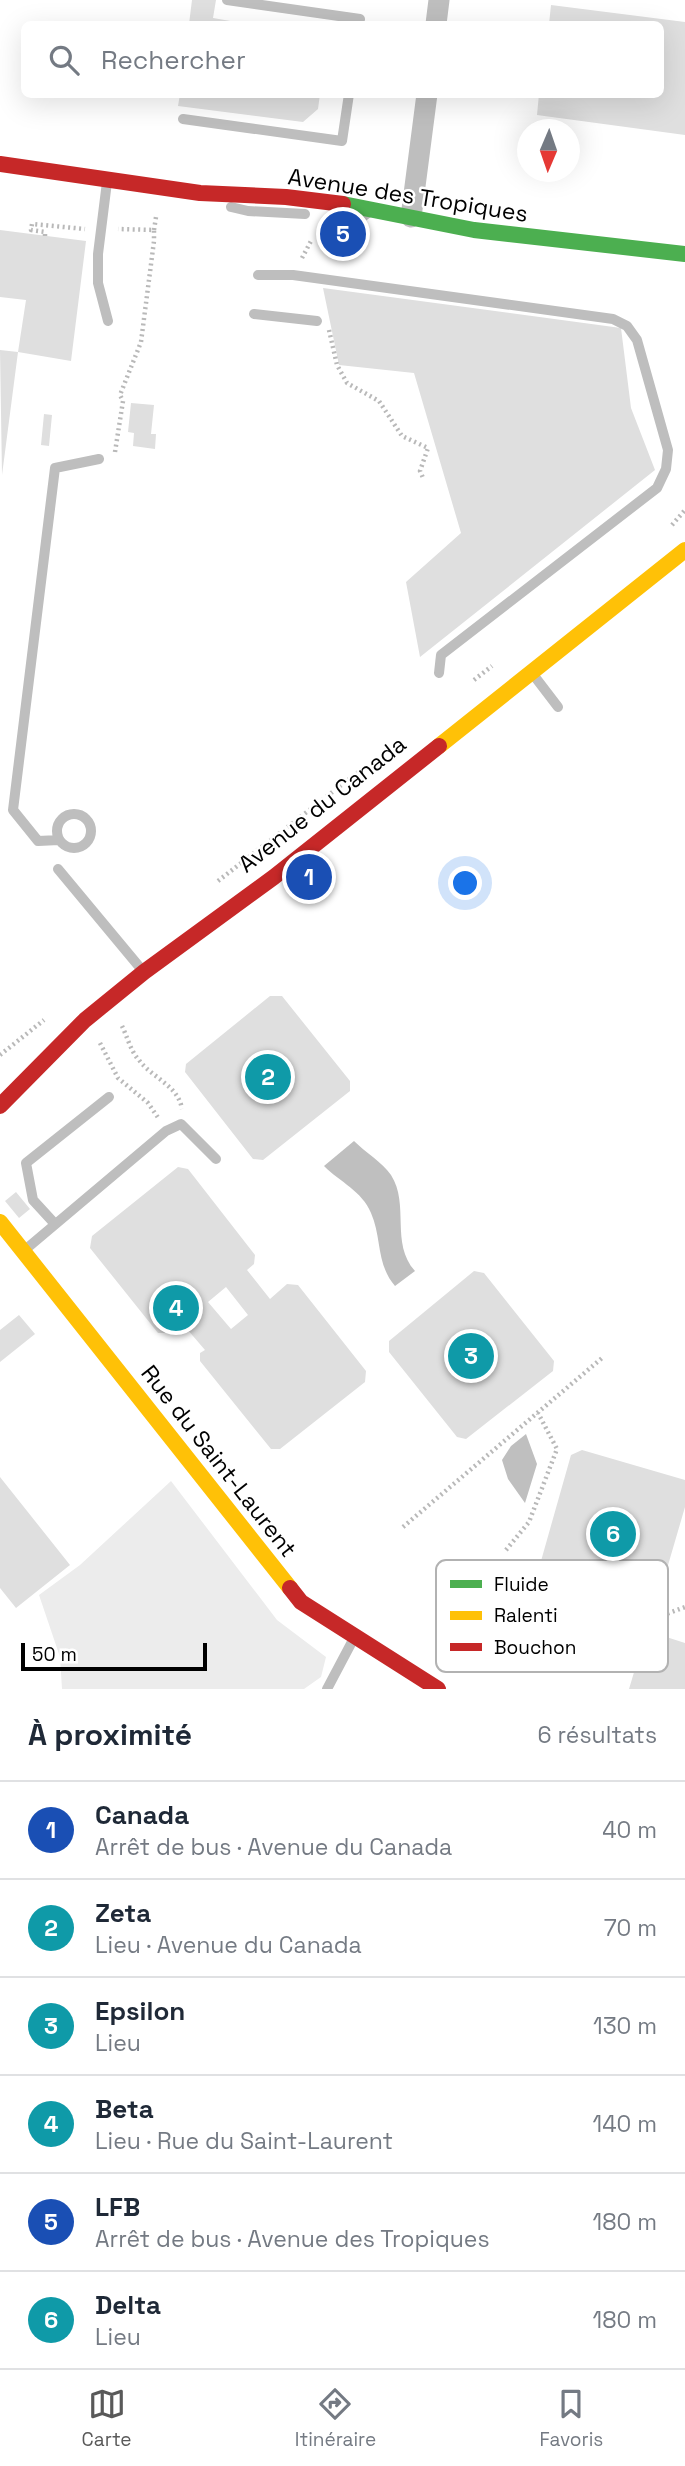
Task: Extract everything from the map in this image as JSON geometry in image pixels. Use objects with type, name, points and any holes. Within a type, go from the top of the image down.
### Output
[{"type":"street","points":[[436,21],[439,0]]},
{"type":"street","points":[[411,217],[426,98]]},
{"type":"street","name":"Avenue des Tropiques","points":[[0,164],[200,194],[286,197],[374,208],[474,230],[684,259]]},
{"type":"street","name":"Avenue du Canada","points":[[0,1106],[56,1046],[144,972],[274,877],[685,550]]},
{"type":"street","name":"Rue du Saint-Laurent","points":[[0,1222],[301,1602],[438,1689]]},
{"type":"lane","points":[[227,0],[360,21]]},
{"type":"lane","points":[[183,119],[342,141],[348,98]]},
{"type":"lane","points":[[107,179],[98,254],[98,283],[108,321]]},
{"type":"lane","points":[[258,275],[293,275],[613,319],[627,326],[637,340],[668,450],[666,469],[657,488],[441,655],[439,673]]},
{"type":"lane","points":[[254,314],[322,319]]},
{"type":"lane","points":[[59,841],[38,841],[13,810],[55,468],[99,459]]},
{"type":"lane","points":[[530,671],[558,707]]},
{"type":"lane","points":[[58,869],[144,972]]},
{"type":"lane","points":[[55,1224],[33,1200],[26,1163],[109,1097]]},
{"type":"lane","points":[[24,1251],[166,1130],[181,1124],[216,1159]]},
{"type":"lane","points":[[327,1689],[354,1637]]},
{"type":"path","points":[[154,230],[156,217]]},
{"type":"path","points":[[31,230],[45,232],[45,236]]},
{"type":"path","points":[[322,319],[337,365],[347,383],[379,401],[402,436],[428,448],[420,471],[424,480]]},
{"type":"path","points":[[667,528],[685,510]]},
{"type":"path","points":[[468,685],[498,663]]},
{"type":"path","points":[[215,884],[377,757]]},
{"type":"path","points":[[0,1055],[49,1016]]},
{"type":"path","points":[[122,1026],[137,1059],[180,1099],[181,1124]]},
{"type":"path","points":[[100,1043],[118,1078],[148,1104],[166,1130]]},
{"type":"path","points":[[403,1527],[602,1358]]},
{"type":"path","points":[[506,1550],[529,1522],[557,1449],[538,1413]]},
{"type":"path","points":[[668,1613],[685,1607]]},
{"type":"shaded area","points":[[354,1141],[387,1170],[396,1187],[403,1248],[415,1271],[395,1286],[385,1269],[374,1222],[367,1205],[324,1166]]},
{"type":"shaded area","points":[[526,1434],[537,1464],[525,1503],[508,1479],[502,1460],[511,1446]]},
{"type":"shaded area","points":[[171,1481],[277,1620],[326,1657],[321,1677],[304,1689],[62,1689],[60,1657],[39,1595],[80,1565]]},
{"type":"building","points":[[192,0],[216,0],[213,18],[230,21],[189,21]]},
{"type":"building","points":[[551,5],[685,22],[685,135],[537,115],[539,98],[664,98],[664,21],[549,21]]},
{"type":"building","points":[[179,98],[319,98],[318,109],[303,122],[178,106]]},
{"type":"building","points":[[0,230],[86,241],[71,361],[18,352],[26,300],[0,297]]},
{"type":"building","points":[[323,288],[621,328],[631,408],[655,470],[420,657],[406,582],[461,533],[414,373],[339,365]]},
{"type":"building","points":[[0,350],[18,352],[2,475]]},
{"type":"building","points":[[131,403],[154,405],[151,434],[156,434],[155,449],[133,446],[134,433],[128,432]]},
{"type":"building","points":[[44,414],[52,415],[49,446],[41,445]]},
{"type":"building","points":[[270,996],[282,996],[350,1081],[350,1091],[263,1160],[253,1159],[185,1072],[186,1064]]},
{"type":"building","points":[[178,1167],[188,1169],[255,1255],[254,1264],[247,1270],[270,1299],[287,1284],[298,1285],[366,1371],[365,1382],[280,1449],[271,1449],[200,1361],[200,1353],[205,1350],[181,1322],[167,1333],[158,1333],[90,1248],[92,1236]],"holes":[[[226,1287],[248,1315],[231,1329],[208,1302]]]},
{"type":"building","points":[[16,1192],[30,1209],[19,1218],[5,1201]]},
{"type":"building","points":[[474,1271],[484,1273],[554,1361],[553,1371],[466,1439],[457,1437],[389,1352],[389,1341]]},
{"type":"building","points":[[19,1315],[35,1334],[0,1362],[0,1330]]},
{"type":"building","points":[[582,1450],[685,1480],[685,1507],[668,1565],[668,1560],[541,1560],[571,1455]]},
{"type":"building","points":[[0,1477],[70,1565],[16,1608],[0,1588]]},
{"type":"building","points":[[668,1638],[685,1643],[685,1689],[629,1689],[634,1672],[668,1672]]},
{"type":"traffic: fast","points":[[343,204],[474,230],[685,254]]},
{"type":"traffic: slow","points":[[439,746],[685,550]]},
{"type":"traffic: slow","points":[[0,1222],[290,1588]]},
{"type":"traffic: jam","points":[[0,164],[200,193],[286,197],[343,204]]},
{"type":"traffic: jam","points":[[0,1106],[85,1020],[144,972],[274,877],[439,746]]},
{"type":"traffic: jam","points":[[290,1588],[301,1602],[438,1689]]},
{"type":"place","name":"LFB","points":[[343,234]]},
{"type":"place","name":"Canada","points":[[309,877]]},
{"type":"place","name":"Zeta","points":[[268,1077]]},
{"type":"place","name":"Beta","points":[[176,1308]]},
{"type":"place","name":"Epsilon","points":[[471,1356]]},
{"type":"place","name":"Delta","points":[[613,1534]]}]
